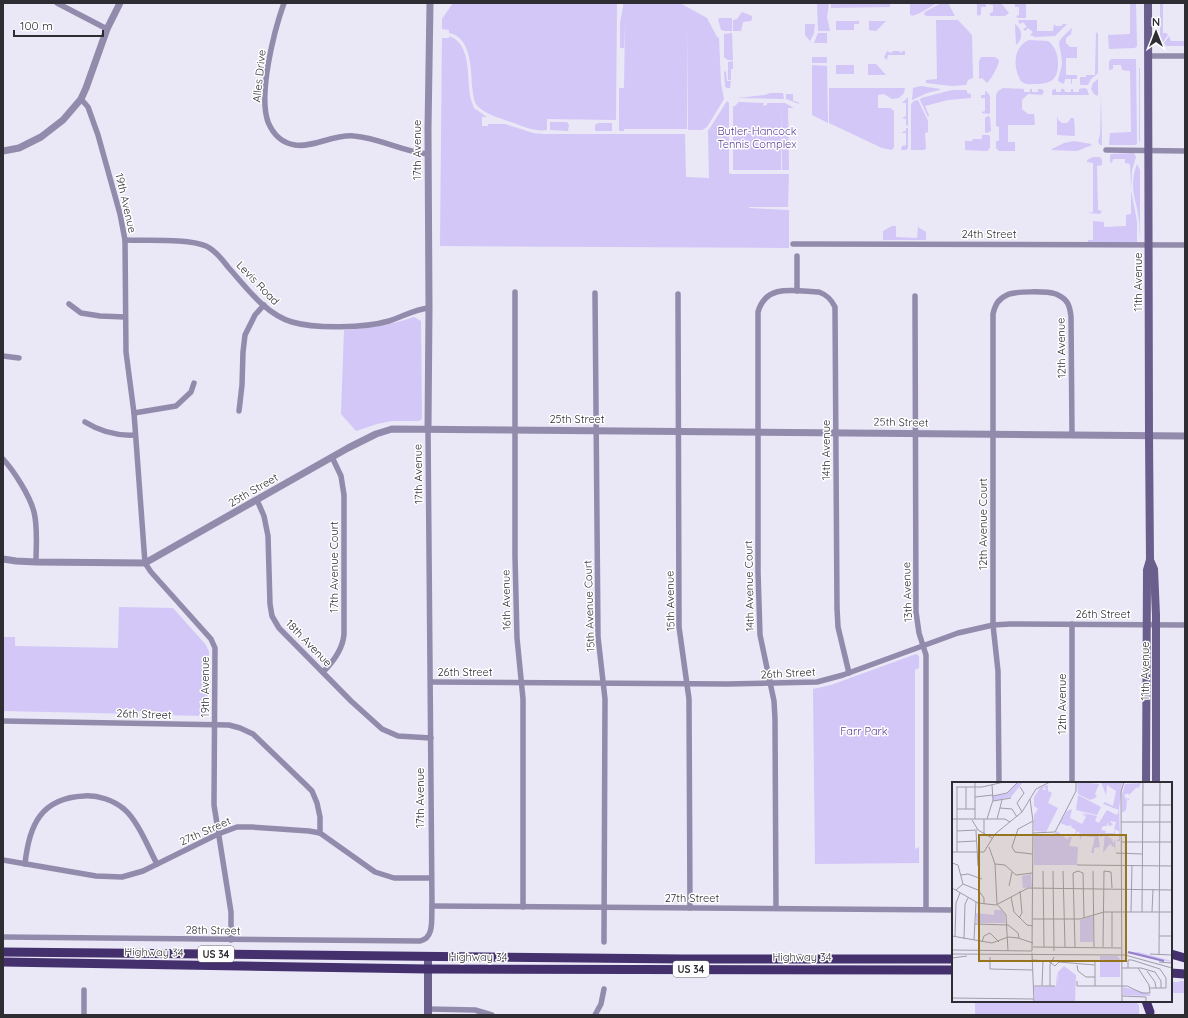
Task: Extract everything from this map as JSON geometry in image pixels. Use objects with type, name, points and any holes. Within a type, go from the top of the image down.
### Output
[{"type":"highway","name":"Highway 34","points":[[3,952],[683,959],[952,958]]},
{"type":"highway","points":[[1172,954],[1185,959]]},
{"type":"highway","points":[[1172,960],[1185,959]]},
{"type":"highway","name":"Highway 34","points":[[3,962],[428,969],[952,970]]},
{"type":"highway","points":[[3,967],[46,962]]},
{"type":"highway","points":[[1172,973],[1185,974]]},
{"type":"highway","points":[[1172,979],[1185,980]]},
{"type":"highway","points":[[1146,1002],[1150,1013]]},
{"type":"highway","points":[[1150,1013],[1151,1002]]},
{"type":"main road","name":"11th Avenue","points":[[1146,782],[1146,624],[1147,570],[1150,560],[1148,3]]},
{"type":"main road","name":"11th Avenue","points":[[1150,560],[1154,569],[1156,624],[1156,782]]},
{"type":"main road","points":[[428,956],[428,1012]]},
{"type":"street","points":[[57,3],[107,29]]},
{"type":"street","points":[[3,151],[19,148],[41,137],[63,120],[81,99],[107,29],[120,3]]},
{"type":"street","name":"Alles Drive","points":[[284,3],[275,30],[269,58],[265,106],[268,122],[272,131],[284,141],[297,145],[307,145],[342,136],[367,137],[428,154]]},
{"type":"street","name":"17th Avenue","points":[[423,941],[427,939],[431,932],[432,906],[428,429],[428,154],[430,3]]},
{"type":"street","points":[[1148,56],[1185,56]]},
{"type":"street","name":"19th Avenue","points":[[81,99],[88,107],[98,135],[120,214],[125,240],[126,352],[134,413],[145,563],[151,572],[211,639],[216,657],[214,801],[231,912],[231,940]]},
{"type":"street","points":[[1106,150],[1185,150]]},
{"type":"street","name":"Levis Road","points":[[125,240],[187,241],[206,245],[218,254],[248,290],[264,305],[276,315],[290,321],[304,324],[340,326],[380,323],[429,308]]},
{"type":"street","name":"24th Street","points":[[793,244],[1185,245]]},
{"type":"street","points":[[797,256],[797,291]]},
{"type":"street","name":"14th Avenue","points":[[797,291],[819,292],[824,294],[830,298],[835,307],[837,608],[838,627],[849,673]]},
{"type":"street","name":"14th Avenue Court","points":[[776,908],[775,719],[774,701],[760,635],[758,572],[758,312],[765,297],[775,292],[797,291]]},
{"type":"street","name":"16th Avenue","points":[[515,292],[517,638],[522,682],[523,907]]},
{"type":"street","name":"15th Avenue Court","points":[[595,293],[598,638],[604,683],[604,942]]},
{"type":"street","name":"12th Avenue Court","points":[[999,782],[998,665],[993,625],[993,314],[994,308],[998,301],[1007,295],[1013,293],[1030,293]]},
{"type":"street","name":"12th Avenue","points":[[1030,293],[1057,294],[1067,302],[1070,308],[1072,434]]},
{"type":"street","name":"15th Avenue","points":[[678,294],[679,627],[689,699],[690,908]]},
{"type":"street","name":"13th Avenue","points":[[915,296],[916,612],[919,633],[926,655],[926,909]]},
{"type":"street","points":[[69,304],[81,312],[100,316],[125,317]]},
{"type":"street","points":[[239,411],[245,335],[255,315],[264,305]]},
{"type":"street","points":[[3,356],[19,358]]},
{"type":"street","points":[[134,413],[176,406],[191,392],[194,383]]},
{"type":"street","points":[[85,422],[96,429],[121,436],[135,435]]},
{"type":"street","name":"25th Street","points":[[3,559],[36,562],[145,563],[366,438],[392,429],[1185,436]]},
{"type":"street","name":"17th Avenue Court","points":[[323,672],[337,656],[344,634],[344,495],[341,476],[332,457]]},
{"type":"street","points":[[3,459],[26,491],[34,511],[36,527],[36,562]]},
{"type":"street","name":"18th Avenue","points":[[257,500],[264,516],[268,536],[269,601],[272,616],[283,634],[351,701],[382,729],[398,736],[431,738]]},
{"type":"street","name":"12th Avenue","points":[[1072,624],[1072,782]]},
{"type":"street","name":"26th Street","points":[[431,682],[687,684],[770,684],[817,682],[849,673],[964,631],[993,625],[1185,625]]},
{"type":"street","name":"26th Street","points":[[3,721],[235,726],[253,734],[312,792],[317,803],[320,817],[320,833]]},
{"type":"street","points":[[24,864],[28,838],[38,818],[49,807],[65,798],[88,796],[109,800],[125,810],[137,827],[157,864]]},
{"type":"street","name":"27th Street","points":[[3,860],[96,876],[108,877],[131,875],[143,871],[218,834],[237,827],[251,826],[320,833],[369,868],[380,874],[394,878],[432,878]]},
{"type":"street","name":"27th Street","points":[[432,906],[952,910]]},
{"type":"street","name":"28th Street","points":[[3,937],[423,941]]},
{"type":"street","points":[[595,1015],[601,1004],[604,989]]},
{"type":"street","points":[[84,990],[84,1015]]},
{"type":"street","points":[[428,1012],[474,1010],[492,1015]]},
{"type":"green space","points":[[453,3],[617,3],[616,120],[547,119],[547,130],[538,130],[524,127],[487,113],[476,104],[474,100],[470,62],[466,47],[462,40],[449,33],[449,30],[442,29],[442,19]]},
{"type":"green space","points":[[623,3],[680,3],[707,18],[717,37],[719,38],[721,83],[724,99],[707,127],[702,130],[688,130],[688,25],[687,129],[624,129],[624,131],[619,131],[619,88],[624,88],[625,25],[624,48],[620,48],[620,23]]},
{"type":"green space","points":[[817,3],[829,3],[827,17],[830,31],[818,31]]},
{"type":"green space","points":[[831,3],[890,3],[890,7],[831,8]]},
{"type":"green space","points":[[910,3],[937,3],[912,16],[910,14]]},
{"type":"green space","points":[[941,3],[948,3],[955,16],[924,15],[925,12]]},
{"type":"green space","points":[[977,3],[1001,3],[1009,13],[1005,16],[990,16],[990,13],[993,12],[993,5],[986,4],[986,7],[981,7],[981,14],[979,16],[977,15]]},
{"type":"green space","points":[[1015,3],[1026,3],[1026,18],[1018,18],[1016,16],[1019,15],[1019,7],[1015,7]]},
{"type":"green space","points":[[1130,3],[1136,3],[1137,46],[1135,48],[1109,49],[1108,35],[1130,34]]},
{"type":"green space","points":[[1160,3],[1163,3],[1163,33],[1168,35],[1163,42],[1160,41]]},
{"type":"green space","points":[[742,12],[752,16],[752,19],[751,21],[743,22],[741,31],[733,31],[733,20],[737,19]]},
{"type":"green space","points":[[732,18],[732,31],[721,30],[718,19]]},
{"type":"green space","points":[[936,20],[958,20],[972,35],[973,78],[968,80],[966,85],[952,86],[926,83],[926,80],[937,79]]},
{"type":"green space","points":[[1037,20],[1037,31],[1053,31],[1054,24],[1056,26],[1061,26],[1063,24],[1067,24],[1055,36],[1035,37],[1030,35],[1033,32],[1028,28],[1025,31],[1023,29],[1027,27],[1023,22],[1020,24],[1018,21]]},
{"type":"green space","points":[[836,21],[859,21],[859,24],[854,24],[854,30],[836,30]]},
{"type":"green space","points":[[869,21],[886,21],[876,31],[869,30]]},
{"type":"green space","points":[[805,24],[815,24],[814,33],[810,41],[805,35]]},
{"type":"green space","points":[[1015,24],[1021,32],[1020,40],[1016,45]]},
{"type":"green space","points":[[1072,28],[1071,34],[1066,38],[1066,43],[1070,47],[1077,47],[1077,58],[1066,58],[1066,75],[1077,75],[1077,79],[1072,79],[1071,84],[1071,79],[1065,79],[1064,84],[1058,81],[1062,67],[1059,44],[1062,38]]},
{"type":"green space","points":[[1096,32],[1098,34],[1098,73],[1091,79],[1088,85],[1081,85],[1080,77],[1095,75]]},
{"type":"green space","points":[[732,33],[733,60],[727,60],[724,58],[724,34]]},
{"type":"green space","points":[[818,33],[827,33],[827,43],[814,43]]},
{"type":"green space","points":[[449,36],[457,40],[465,55],[471,100],[474,108],[487,117],[482,117],[482,126],[488,126],[488,124],[505,124],[533,133],[544,134],[685,134],[686,177],[709,178],[708,131],[727,101],[729,103],[729,173],[789,175],[788,207],[749,208],[789,210],[789,248],[440,246],[442,38],[449,38]]},
{"type":"green space","points":[[1169,36],[1171,41],[1185,41],[1185,46],[1166,46],[1164,43]]},
{"type":"green space","points":[[1029,40],[1048,41],[1053,45],[1056,51],[1058,69],[1055,77],[1049,82],[1041,84],[1028,84],[1024,83],[1020,79],[1016,70],[1016,55],[1021,46]]},
{"type":"green space","points":[[887,51],[891,53],[893,51],[899,51],[901,53],[905,51],[905,55],[888,55],[887,60],[884,57]]},
{"type":"green space","points":[[812,57],[827,57],[827,63],[812,63]]},
{"type":"green space","points":[[981,57],[995,57],[999,60],[991,79],[987,83],[982,78],[979,78],[979,61]]},
{"type":"green space","points":[[1111,59],[1136,59],[1137,144],[1135,145],[1109,145],[1110,133],[1131,132],[1130,71],[1122,70],[1121,65],[1113,65],[1113,69],[1109,70],[1109,62]]},
{"type":"green space","points":[[733,61],[731,80],[728,80],[728,62]]},
{"type":"green space","points":[[868,64],[876,64],[886,75],[868,75]]},
{"type":"green space","points":[[812,65],[827,66],[828,123],[812,115]]},
{"type":"green space","points":[[836,65],[854,65],[854,74],[836,74]]},
{"type":"green space","points":[[1140,68],[1140,142],[1139,142]]},
{"type":"green space","points":[[726,71],[727,81],[731,81],[730,88],[726,88],[725,86],[724,72]]},
{"type":"green space","points":[[1098,79],[1098,96],[1094,94],[1091,89],[1093,83]]},
{"type":"green space","points":[[921,86],[940,90],[927,93],[912,100],[913,88]]},
{"type":"green space","points":[[829,88],[905,88],[904,93],[899,98],[892,99],[884,94],[878,95],[878,108],[890,108],[894,111],[894,147],[892,150],[882,148],[829,123]]},
{"type":"green space","points":[[1003,88],[1024,89],[1024,92],[1030,92],[1030,89],[1032,89],[1032,92],[1038,92],[1038,89],[1044,91],[1042,95],[1028,94],[1022,100],[1022,109],[1028,114],[1034,114],[1035,125],[1008,125],[1008,142],[1015,142],[1015,151],[999,151],[996,148],[996,141],[999,141],[999,127],[996,126],[996,95],[998,91]]},
{"type":"green space","points":[[1054,89],[1056,89],[1056,92],[1061,92],[1061,89],[1064,89],[1065,92],[1071,92],[1071,89],[1073,89],[1073,92],[1079,92],[1079,89],[1087,89],[1089,95],[1052,95],[1052,91]]},
{"type":"green space","points":[[952,90],[967,90],[967,93],[971,94],[971,98],[948,100],[925,106],[929,115],[928,117],[920,100],[921,98]]},
{"type":"green space","points":[[985,91],[990,96],[989,114],[982,113],[985,111],[985,98],[981,98],[981,95],[985,95]]},
{"type":"green space","points":[[770,93],[783,93],[784,99],[738,98],[765,95]]},
{"type":"green space","points":[[786,94],[793,94],[793,101],[798,102],[799,104],[786,99]]},
{"type":"green space","points":[[1101,95],[1102,145],[1100,145],[1098,142],[1100,135]]},
{"type":"green space","points":[[908,97],[908,126],[906,125],[906,119],[902,118],[906,116],[906,103],[902,103]]},
{"type":"green space","points":[[918,100],[928,121],[928,132],[925,133],[926,149],[911,150],[911,104]]},
{"type":"green space","name":"Butler-Hancock Tennis Complex","points":[[739,102],[764,103],[763,106],[767,105],[767,103],[785,103],[794,108],[788,108],[789,170],[782,170],[781,105],[781,170],[733,170],[733,106]]},
{"type":"green space","points":[[988,116],[990,117],[991,131],[987,133],[985,132],[985,118]]},
{"type":"green space","points":[[1057,118],[1062,123],[1067,123],[1070,118],[1074,118],[1074,136],[1057,135]]},
{"type":"green space","points":[[550,122],[567,122],[569,125],[568,131],[550,130]]},
{"type":"green space","points":[[598,123],[612,123],[612,131],[595,131],[595,125]]},
{"type":"green space","points":[[906,128],[908,128],[908,148],[906,150],[901,150],[902,146],[906,145],[906,133],[902,132],[906,131]]},
{"type":"green space","points":[[982,135],[989,135],[990,137],[990,148],[987,151],[965,150],[965,141],[982,139]]},
{"type":"green space","points":[[1074,141],[1092,145],[1077,151],[1051,150],[1064,143]]},
{"type":"green space","points":[[1134,153],[1136,157],[1132,170],[1131,189],[1130,164],[1125,163],[1125,159],[1113,159],[1112,163],[1110,162],[1110,155]]},
{"type":"green space","points":[[1093,157],[1100,157],[1102,160],[1102,165],[1097,166],[1098,210],[1102,211],[1100,214],[1088,213],[1093,212],[1093,163],[1087,162],[1087,160]]},
{"type":"green space","points":[[1137,164],[1140,170],[1140,236],[1138,213],[1133,187],[1134,172]]},
{"type":"green space","points":[[1131,190],[1137,221],[1137,242],[1088,242],[1088,240],[1093,240],[1093,221],[1104,222],[1104,227],[1126,226],[1126,215],[1131,214]]},
{"type":"green space","points":[[892,226],[896,226],[896,237],[917,238],[918,227],[926,232],[926,240],[883,240],[883,231]]},
{"type":"green space","points":[[414,317],[421,321],[422,419],[419,421],[392,421],[356,431],[341,414],[344,330],[379,326]]},
{"type":"green space","points":[[119,607],[173,608],[206,645],[209,652],[206,716],[161,715],[161,712],[139,711],[139,714],[3,711],[3,637],[15,637],[15,646],[118,648]]},
{"type":"green space","name":"Farr Park","points":[[916,654],[919,656],[919,668],[915,670],[915,849],[919,847],[919,863],[815,864],[813,689],[831,685]]},
{"type":"green space","points":[[1185,981],[1185,993],[1172,993],[1172,982]]},
{"type":"green space","points":[[975,1002],[1136,1002],[1139,1005],[1139,1015],[975,1015]]}]
